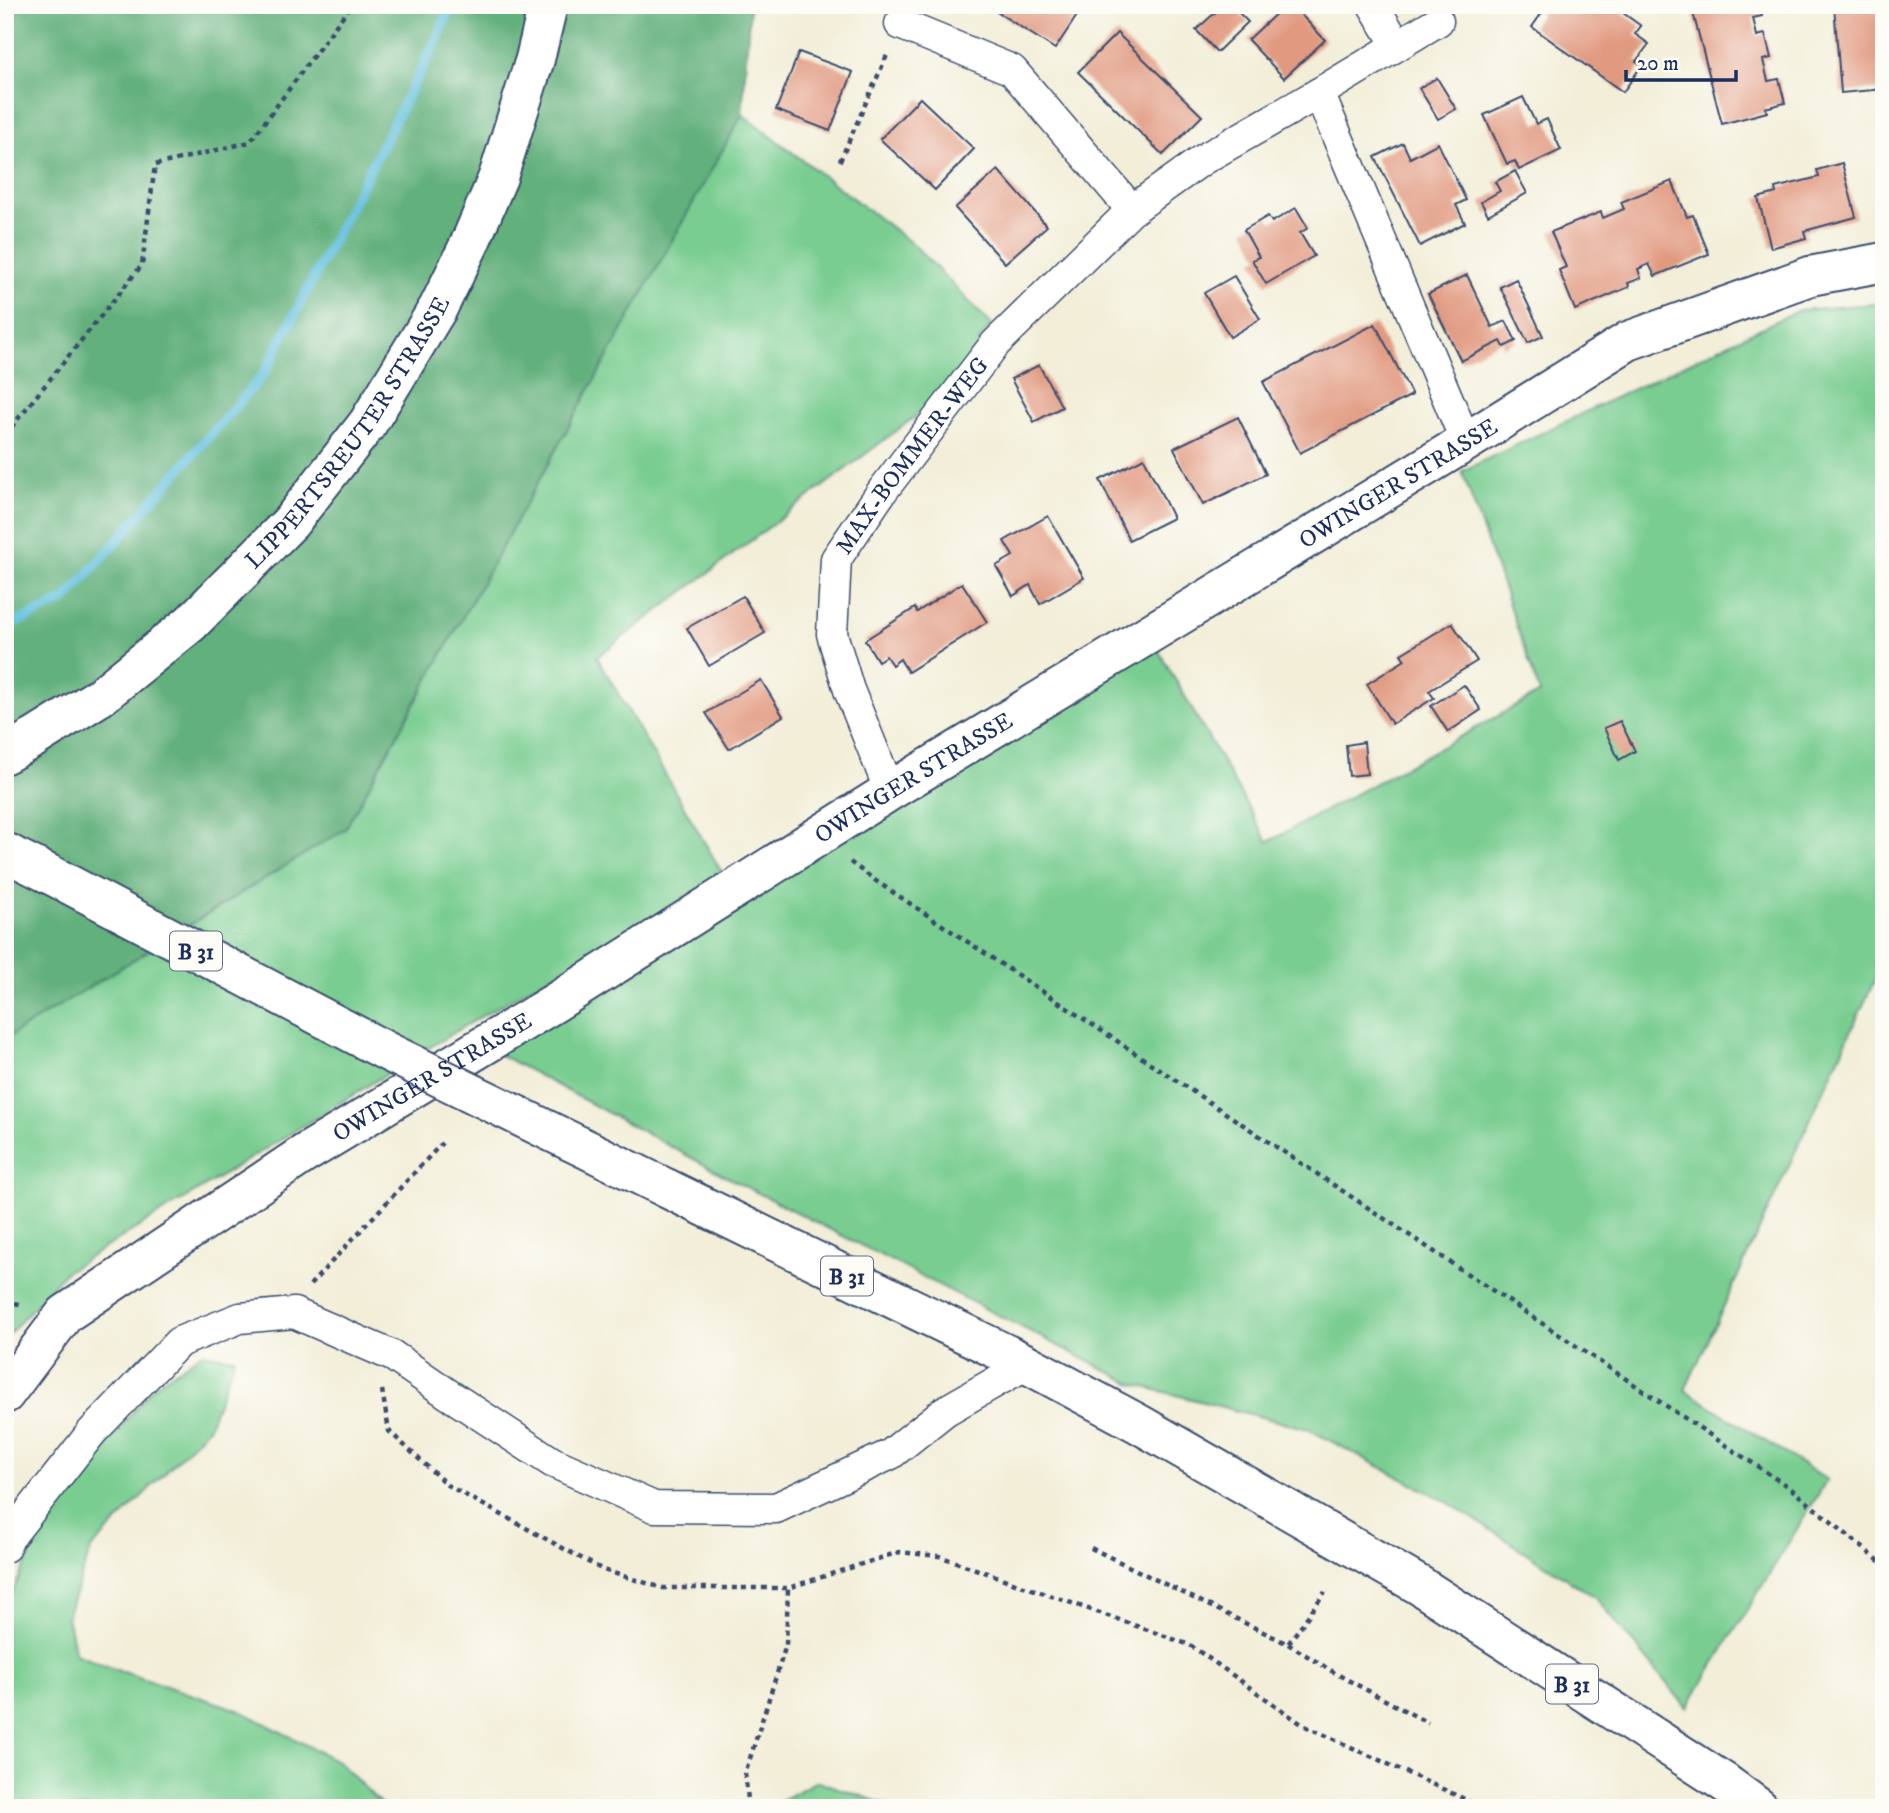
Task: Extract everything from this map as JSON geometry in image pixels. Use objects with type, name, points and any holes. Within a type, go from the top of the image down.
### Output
[{"type":"street","name":"LIPPERTSREUTER STRASSE","points":[[5,754],[101,696],[191,622],[290,523],[368,423],[438,308],[469,245],[498,177],[535,59],[548,5]]},
{"type":"street","points":[[1373,5],[1397,45]]},
{"type":"street","name":"MAX-BOMMER-WEG","points":[[890,791],[849,690],[832,634],[836,559],[883,490],[995,344],[1132,210],[1202,160],[1438,21]]},
{"type":"street","points":[[900,24],[1012,70],[1132,210]]},
{"type":"street","points":[[1319,93],[1466,442]]},
{"type":"street","name":"OWINGER STRASSE","points":[[5,1394],[65,1314],[304,1154],[545,1009],[890,791],[1628,341],[1810,276],[1884,262]]},
{"type":"street","name":"B 31","points":[[5,852],[386,1051],[1027,1364],[1139,1424],[1419,1585],[1725,1783],[1759,1808]]},
{"type":"street","points":[[5,1547],[9,1538],[92,1432],[179,1342],[240,1318],[294,1313],[393,1356],[552,1462],[654,1507],[776,1508],[891,1454],[945,1410],[1027,1364]]},
{"type":"path","points":[[5,435],[142,265],[155,165],[250,142],[351,5]]},
{"type":"path","points":[[841,161],[900,24]]},
{"type":"path","points":[[818,838],[876,881],[1790,1488],[1884,1565]]},
{"type":"path","points":[[294,1313],[312,1281],[442,1143]]},
{"type":"path","points":[[1091,1548],[1288,1644],[1335,1673],[1428,1723]]},
{"type":"path","points":[[939,1556],[1190,1645],[1303,1725],[1484,1808]]},
{"type":"path","points":[[749,1808],[745,1774],[786,1645],[788,1588]]},
{"type":"path","points":[[1288,1644],[1325,1592]]},
{"type":"green space","points":[[5,5],[750,5],[742,115],[345,829],[5,1039]]},
{"type":"green space","points":[[742,114],[914,245],[992,325],[978,341],[986,348],[945,394],[597,657],[724,876],[463,1027],[64,1273],[5,1339],[5,1039],[345,829]]},
{"type":"green space","points":[[1884,303],[1884,960],[1685,1390],[1827,1480],[1687,1708],[1595,1597],[1447,1502],[1308,1429],[1133,1384],[727,1177],[493,1051],[1156,646],[1268,842],[1540,693],[1462,471],[1799,310]]},
{"type":"green space","points":[[201,1353],[235,1358],[208,1428],[91,1549],[67,1616],[75,1654],[239,1710],[339,1762],[385,1808],[5,1808],[5,1607],[38,1538],[93,1461],[154,1386]]},
{"type":"green space","points":[[817,1781],[897,1808],[766,1808]]},
{"type":"building","points":[[986,5],[1084,5],[1055,49]]},
{"type":"building","points":[[1214,5],[1237,5],[1234,8],[1248,22],[1217,52],[1196,30],[1218,10]]},
{"type":"building","points":[[1285,5],[1292,5],[1325,40],[1284,78],[1248,40]]},
{"type":"building","points":[[1533,5],[1612,5],[1641,26],[1635,34],[1649,44],[1636,61],[1642,65],[1623,92],[1532,27],[1541,14]]},
{"type":"building","points":[[1691,5],[1759,5],[1762,16],[1753,18],[1757,36],[1765,34],[1771,58],[1763,60],[1768,81],[1779,79],[1785,103],[1765,108],[1767,112],[1722,124]]},
{"type":"building","points":[[1834,5],[1884,5],[1884,89],[1841,93]]},
{"type":"building","points":[[1117,33],[1202,116],[1163,155],[1078,72]]},
{"type":"building","points":[[799,52],[853,72],[830,131],[776,110]]},
{"type":"building","points":[[1437,78],[1456,109],[1438,119],[1419,88]]},
{"type":"building","points":[[1523,97],[1536,124],[1547,119],[1561,150],[1519,170],[1515,161],[1507,164],[1484,115]]},
{"type":"building","points":[[920,98],[974,149],[935,190],[880,139]]},
{"type":"building","points":[[1403,143],[1410,158],[1438,143],[1466,200],[1456,205],[1465,223],[1420,246],[1375,157]]},
{"type":"building","points":[[1842,163],[1856,217],[1804,231],[1806,238],[1771,248],[1758,198],[1776,193],[1775,188],[1819,177],[1817,170]]},
{"type":"building","points":[[998,170],[1047,226],[1005,263],[955,208]]},
{"type":"building","points":[[1515,171],[1527,193],[1488,215],[1481,202],[1500,191],[1495,182]]},
{"type":"building","points":[[1672,181],[1687,217],[1693,215],[1709,254],[1655,276],[1649,264],[1638,269],[1641,278],[1628,283],[1629,287],[1575,310],[1559,270],[1566,267],[1551,232],[1601,212],[1603,218],[1624,209],[1621,202]]},
{"type":"building","points":[[1296,208],[1308,228],[1300,233],[1314,256],[1266,284],[1252,260],[1259,257],[1244,230],[1268,216],[1272,222]]},
{"type":"building","points":[[1467,275],[1492,327],[1506,321],[1516,341],[1504,347],[1501,341],[1461,361],[1428,294]]},
{"type":"building","points":[[1234,276],[1260,319],[1230,337],[1204,293]]},
{"type":"building","points":[[1516,279],[1543,336],[1528,343],[1500,287]]},
{"type":"building","points":[[1375,324],[1412,395],[1300,453],[1263,382]]},
{"type":"building","points":[[1039,365],[1062,407],[1034,422],[1011,379]]},
{"type":"building","points":[[1238,417],[1266,474],[1203,505],[1174,448]]},
{"type":"building","points":[[1144,458],[1173,518],[1129,540],[1100,480]]},
{"type":"building","points":[[1048,516],[1084,578],[1040,604],[1030,585],[1013,596],[996,566],[1013,556],[1004,541]]},
{"type":"building","points":[[962,583],[987,622],[908,672],[900,659],[892,665],[886,656],[878,661],[865,640],[915,608],[917,612]]},
{"type":"building","points":[[743,596],[765,633],[709,666],[687,628]]},
{"type":"building","points":[[1452,623],[1477,661],[1429,691],[1434,698],[1392,724],[1367,684],[1405,660],[1401,654]]},
{"type":"building","points":[[761,680],[783,716],[729,749],[706,713]]},
{"type":"building","points":[[1464,685],[1481,710],[1448,732],[1431,706]]},
{"type":"building","points":[[1620,721],[1635,751],[1619,760],[1604,728]]},
{"type":"building","points":[[1364,742],[1367,774],[1349,776],[1346,745]]},
{"type":"waterway","points":[[5,628],[65,600],[264,374],[438,37],[451,5]]}]
